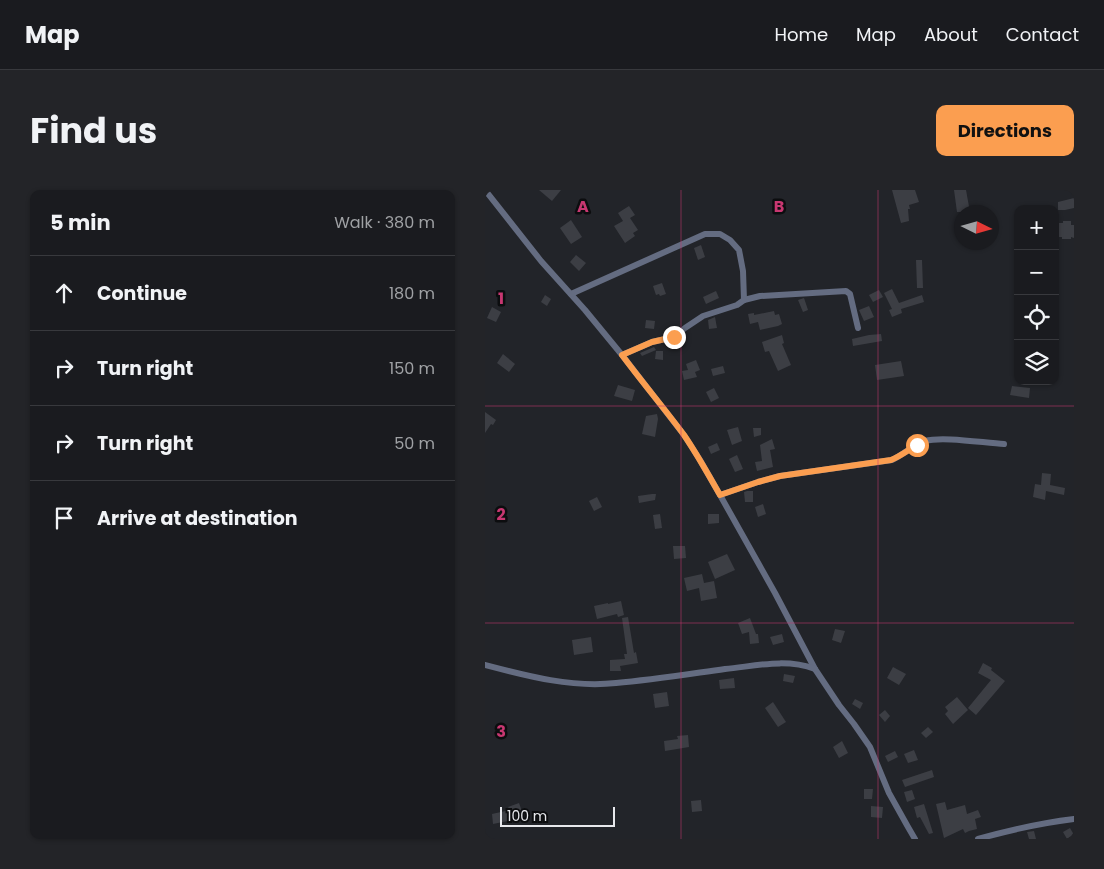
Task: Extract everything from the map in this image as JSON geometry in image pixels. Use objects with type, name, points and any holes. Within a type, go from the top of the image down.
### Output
[{"type":"street","points":[[485,190],[541,261],[622,355],[684,435],[775,593],[815,669],[870,747],[889,792],[915,839]]},
{"type":"street","points":[[571,294],[705,234],[719,234],[730,240],[739,250],[743,271],[744,300]]},
{"type":"street","points":[[622,355],[652,342],[674,337],[703,316],[744,300],[760,296],[846,291],[851,294],[857,328]]},
{"type":"street","points":[[720,495],[780,476],[891,460],[900,457],[907,450],[917,445],[933,440],[944,439],[1004,444]]},
{"type":"street","points":[[485,664],[525,675],[583,684],[614,684],[769,663],[803,664],[815,669]]},
{"type":"street","points":[[978,839],[1008,830],[1074,819]]},
{"type":"building","points":[[539,190],[561,190],[552,201]]},
{"type":"building","points":[[892,190],[915,190],[919,202],[909,205],[909,221],[901,223]]},
{"type":"building","points":[[954,190],[966,190],[969,205],[956,205]]},
{"type":"building","points":[[1074,198],[1074,208],[1059,210],[1058,202]]},
{"type":"building","points":[[629,206],[635,215],[630,218],[638,230],[633,233],[635,236],[625,243],[614,226],[623,221],[618,213]]},
{"type":"building","points":[[571,220],[582,237],[571,244],[560,228]]},
{"type":"building","points":[[1063,221],[1071,221],[1071,225],[1074,225],[1074,238],[1062,239],[1062,237],[1059,237],[1059,223],[1063,223]]},
{"type":"building","points":[[701,245],[705,257],[698,260],[694,248]]},
{"type":"building","points":[[576,255],[586,263],[579,271],[570,262]]},
{"type":"building","points":[[916,260],[922,260],[923,288],[917,288]]},
{"type":"building","points":[[662,283],[666,294],[656,295],[653,286]]},
{"type":"building","points":[[892,289],[899,303],[922,295],[924,302],[901,309],[902,313],[892,317],[889,310],[892,309],[884,293]]},
{"type":"building","points":[[879,290],[883,297],[873,302],[869,295]]},
{"type":"building","points":[[716,291],[719,298],[706,304],[703,297]]},
{"type":"building","points":[[545,295],[551,299],[547,306],[541,302]]},
{"type":"building","points":[[804,298],[808,310],[803,312],[798,300]]},
{"type":"building","points":[[869,306],[874,317],[864,321],[859,310]]},
{"type":"building","points":[[492,307],[501,312],[496,322],[487,318]]},
{"type":"building","points":[[774,311],[775,315],[779,314],[782,324],[760,330],[758,322],[750,324],[748,314],[754,313],[754,315]]},
{"type":"building","points":[[715,317],[717,328],[709,329],[708,320]]},
{"type":"building","points":[[646,320],[655,321],[654,329],[645,328]]},
{"type":"building","points":[[881,334],[882,341],[853,346],[852,339]]},
{"type":"building","points":[[782,335],[784,343],[782,344],[791,365],[778,371],[769,351],[765,352],[762,342]]},
{"type":"building","points":[[654,347],[656,350],[642,356],[640,353]]},
{"type":"building","points":[[656,351],[663,351],[663,360],[655,359]]},
{"type":"building","points":[[503,354],[515,364],[509,372],[497,363]]},
{"type":"building","points":[[696,360],[700,370],[695,372],[697,377],[684,380],[682,371],[688,370],[686,364]]},
{"type":"building","points":[[901,361],[904,376],[877,380],[875,365]]},
{"type":"building","points":[[723,366],[725,373],[713,376],[711,369]]},
{"type":"building","points":[[618,385],[635,390],[632,401],[614,396]]},
{"type":"building","points":[[1012,386],[1030,388],[1029,398],[1010,395]]},
{"type":"building","points":[[714,388],[719,398],[711,402],[706,392]]},
{"type":"building","points":[[485,412],[496,420],[485,433]]},
{"type":"building","points":[[657,414],[655,437],[642,434],[646,416]]},
{"type":"building","points":[[738,427],[742,441],[732,445],[727,430]]},
{"type":"building","points":[[753,428],[761,428],[761,435],[754,437]]},
{"type":"building","points":[[772,439],[775,449],[770,450],[773,467],[757,471],[755,462],[762,461],[760,445]]},
{"type":"building","points":[[717,443],[720,450],[711,454],[708,447]]},
{"type":"building","points":[[737,455],[743,469],[735,472],[729,459]]},
{"type":"building","points":[[1042,473],[1051,474],[1050,485],[1065,488],[1064,495],[1046,491],[1045,500],[1033,497],[1035,484],[1041,485]]},
{"type":"building","points":[[753,491],[753,502],[745,502],[744,492]]},
{"type":"building","points":[[656,494],[655,500],[639,503],[638,496]]},
{"type":"building","points":[[597,497],[602,507],[594,511],[589,501]]},
{"type":"building","points":[[763,504],[766,514],[758,517],[755,507]]},
{"type":"building","points":[[660,514],[662,528],[655,529],[653,515]]},
{"type":"building","points":[[708,514],[719,514],[719,523],[708,524]]},
{"type":"building","points":[[673,546],[685,546],[686,558],[674,559]]},
{"type":"building","points":[[727,554],[735,570],[715,579],[708,562]]},
{"type":"building","points":[[702,574],[704,583],[714,581],[717,598],[701,601],[699,588],[687,591],[684,578]]},
{"type":"building","points":[[621,601],[624,615],[618,617],[617,614],[597,619],[594,606]]},
{"type":"building","points":[[628,617],[634,653],[636,652],[638,663],[620,666],[621,671],[610,671],[610,660],[625,659],[624,654],[627,654],[622,618]]},
{"type":"building","points":[[750,618],[756,634],[758,634],[759,643],[750,644],[749,632],[742,634],[738,623]]},
{"type":"building","points":[[835,629],[845,631],[841,643],[832,640]]},
{"type":"building","points":[[782,634],[784,642],[773,645],[770,637]]},
{"type":"building","points":[[591,637],[593,652],[574,655],[572,640]]},
{"type":"building","points":[[983,663],[992,668],[991,670],[1005,681],[976,715],[968,708],[991,680],[978,673]]},
{"type":"building","points":[[893,667],[906,674],[899,685],[887,678]]},
{"type":"building","points":[[784,674],[795,676],[793,683],[783,681]]},
{"type":"building","points":[[734,678],[735,688],[720,689],[719,680]]},
{"type":"building","points":[[667,692],[669,706],[655,708],[653,694]]},
{"type":"building","points":[[957,697],[968,710],[953,724],[945,714],[948,711],[945,707]]},
{"type":"building","points":[[855,699],[863,703],[860,709],[852,704]]},
{"type":"building","points":[[773,702],[786,722],[778,727],[765,708]]},
{"type":"building","points":[[885,710],[890,716],[885,722],[879,715]]},
{"type":"building","points":[[928,727],[933,732],[926,738],[921,733]]},
{"type":"building","points":[[688,735],[689,747],[665,751],[664,741],[678,739],[677,736]]},
{"type":"building","points":[[842,741],[848,753],[839,758],[833,747]]},
{"type":"building","points":[[914,750],[918,760],[908,763],[904,754]]},
{"type":"building","points":[[895,751],[898,757],[888,762],[885,756]]},
{"type":"building","points":[[932,770],[934,777],[905,787],[902,780]]},
{"type":"building","points":[[864,789],[873,789],[872,799],[864,799]]},
{"type":"building","points":[[912,790],[915,799],[907,802],[904,792]]},
{"type":"building","points":[[701,800],[702,811],[692,812],[691,801]]},
{"type":"building","points":[[945,802],[947,810],[965,805],[967,814],[978,810],[981,817],[975,819],[977,829],[965,833],[963,829],[944,838],[936,804]]},
{"type":"building","points":[[519,803],[524,817],[493,824],[492,814],[510,810],[508,807]]},
{"type":"building","points":[[924,804],[933,833],[929,834],[920,817],[917,818],[914,807]]},
{"type":"building","points":[[871,806],[883,807],[882,818],[871,817]]},
{"type":"building","points":[[1070,828],[1074,835],[1067,839],[1063,832]]},
{"type":"building","points":[[1034,831],[1036,839],[1029,839],[1027,832]]},
{"type":"route","points":[[674,337],[652,342],[622,355],[684,435],[720,495],[780,476],[891,460],[900,457],[907,450],[917,445]]}]
